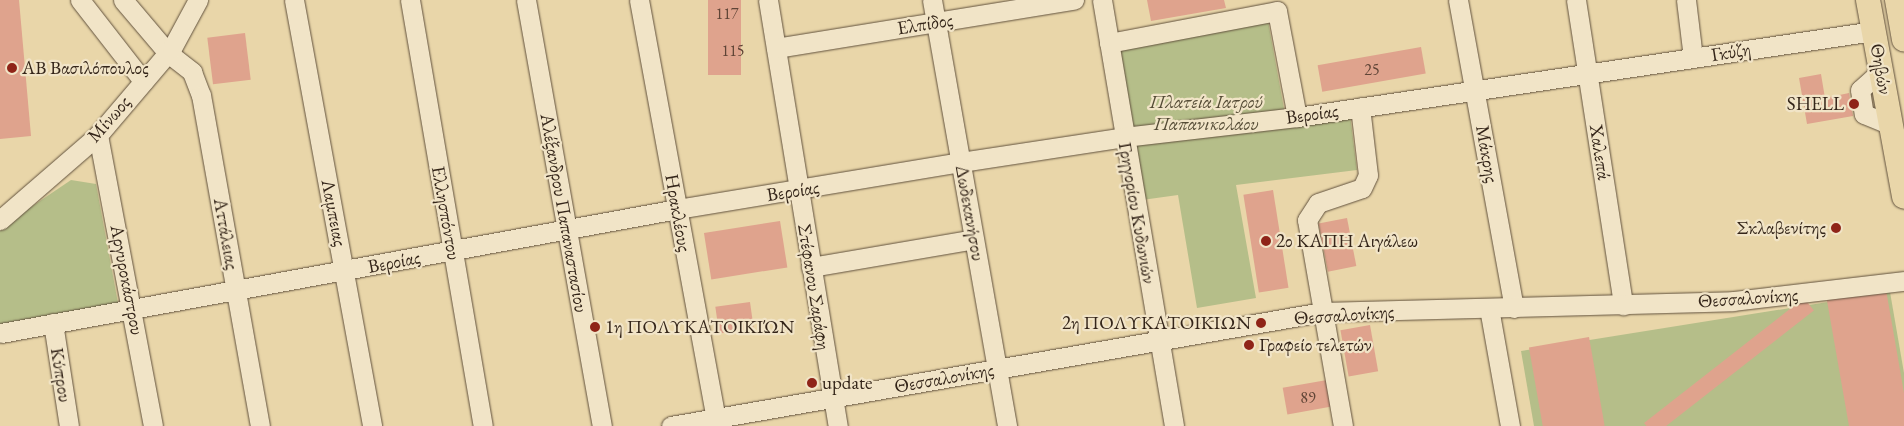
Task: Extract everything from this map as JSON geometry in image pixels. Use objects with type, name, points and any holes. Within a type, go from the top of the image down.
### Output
[{"type":"main road","name":"Θηβών","points":[[1868,0],[1904,197]]},
{"type":"main road","name":"Θηβών","points":[[1897,0],[1904,40]]},
{"type":"street","points":[[80,0],[143,80]]},
{"type":"street","name":"Αττάλειας","points":[[123,0],[168,53],[192,72],[201,95],[260,426]]},
{"type":"street","name":"Μίνωος","points":[[1,218],[98,135],[168,53],[198,0]]},
{"type":"street","name":"Λαμπειας","points":[[294,0],[372,426]]},
{"type":"street","name":"Ελλησπόντου","points":[[410,0],[483,426]]},
{"type":"street","name":"Αλέξανδρου Παπαναστασίου","points":[[526,0],[602,426]]},
{"type":"street","name":"Ηρακλέους","points":[[639,0],[716,422]]},
{"type":"street","name":"Στέφανου Σαράφη","points":[[768,0],[838,426]]},
{"type":"street","name":"Δωδεκανήσου","points":[[932,0],[1007,426]]},
{"type":"street","name":"Ελπίδος","points":[[776,48],[1074,0]]},
{"type":"street","name":"Γρηγορίου Κυδωνιών","points":[[1102,0],[1158,341],[1174,426]]},
{"type":"street","name":"Μάκρης","points":[[1458,0],[1476,89],[1514,308]]},
{"type":"street","name":"Χαλεπά","points":[[1576,0],[1623,305]]},
{"type":"street","points":[[1686,0],[1693,58]]},
{"type":"street","points":[[1109,43],[1277,11],[1297,117]]},
{"type":"street","name":"Γκύζη","points":[[1588,74],[1874,31]]},
{"type":"street","name":"Βεροίας","points":[[2,332],[345,272],[677,209],[961,162],[1124,136],[1297,117],[1476,89],[1588,74]]},
{"type":"street","points":[[1343,426],[1307,220],[1318,203],[1362,188],[1368,175],[1360,107]]},
{"type":"street","name":"Αργυροκάστρου","points":[[98,135],[154,426]]},
{"type":"street","points":[[811,267],[974,238]]},
{"type":"street","name":"Θεσσαλονίκης","points":[[671,426],[716,422],[833,398],[1322,312],[1623,305],[1772,298],[1904,281]]},
{"type":"street","points":[[1489,308],[1510,426]]},
{"type":"street","name":"Κύπρου","points":[[53,323],[69,426]]},
{"type":"green space","name":"Πλατεία Ιατρού Παπανικολάου","points":[[1268,21],[1287,125],[1350,115],[1357,170],[1236,185],[1256,298],[1197,308],[1178,195],[1142,200],[1116,48]]},
{"type":"green space","points":[[71,180],[96,184],[118,303],[0,324],[0,228]]},
{"type":"green space","points":[[1890,292],[1904,373],[1904,426],[1534,426],[1521,351]]},
{"type":"building","name":"ΑΒ Βασιλόπουλος","points":[[0,0],[19,0],[31,136],[0,139]]},
{"type":"building","points":[[708,0],[741,0],[741,75],[708,75]]},
{"type":"building","points":[[1147,0],[1224,0],[1226,8],[1151,21]]},
{"type":"building","points":[[245,33],[251,80],[213,84],[207,38]]},
{"type":"building","points":[[1421,47],[1426,74],[1322,92],[1318,65]]},
{"type":"building","points":[[1821,74],[1825,98],[1849,93],[1853,116],[1807,124],[1799,78]]},
{"type":"building","name":"2ο ΚΑΠΗ Αιγάλεω","points":[[1273,190],[1288,288],[1259,292],[1243,195]]},
{"type":"building","points":[[1347,218],[1356,266],[1328,272],[1319,224]]},
{"type":"building","points":[[780,221],[787,267],[711,279],[704,233]]},
{"type":"building","points":[[1885,284],[1904,393],[1904,426],[1849,426],[1826,295]]},
{"type":"building","points":[[1804,298],[1814,311],[1666,426],[1646,426],[1644,423]]},
{"type":"building","points":[[750,302],[754,329],[719,334],[715,307]]},
{"type":"building","points":[[1370,325],[1378,371],[1349,376],[1340,330]]},
{"type":"building","points":[[1589,337],[1605,426],[1543,426],[1529,348]]},
{"type":"building","points":[[1327,380],[1332,407],[1287,414],[1283,388]]},
{"type":"place","name":"ΑΒ Βασιλόπουλος","points":[[12,68]]},
{"type":"place","name":"SHELL","points":[[1854,104]]},
{"type":"place","name":"Σκλαβενίτης","points":[[1836,228]]},
{"type":"place","name":"2ο ΚΑΠΗ Αιγάλεω","points":[[1266,241]]},
{"type":"place","name":"2η ΠΟΛΥΚΑΤΟΙΚΙΩΝ","points":[[1261,323]]},
{"type":"place","name":"1η ΠΟΛΥΚΑΤΟΙΚΙΏΝ","points":[[595,327]]},
{"type":"place","name":"Γραφείο τελετών","points":[[1249,345]]},
{"type":"place","name":"update","points":[[812,383]]}]
